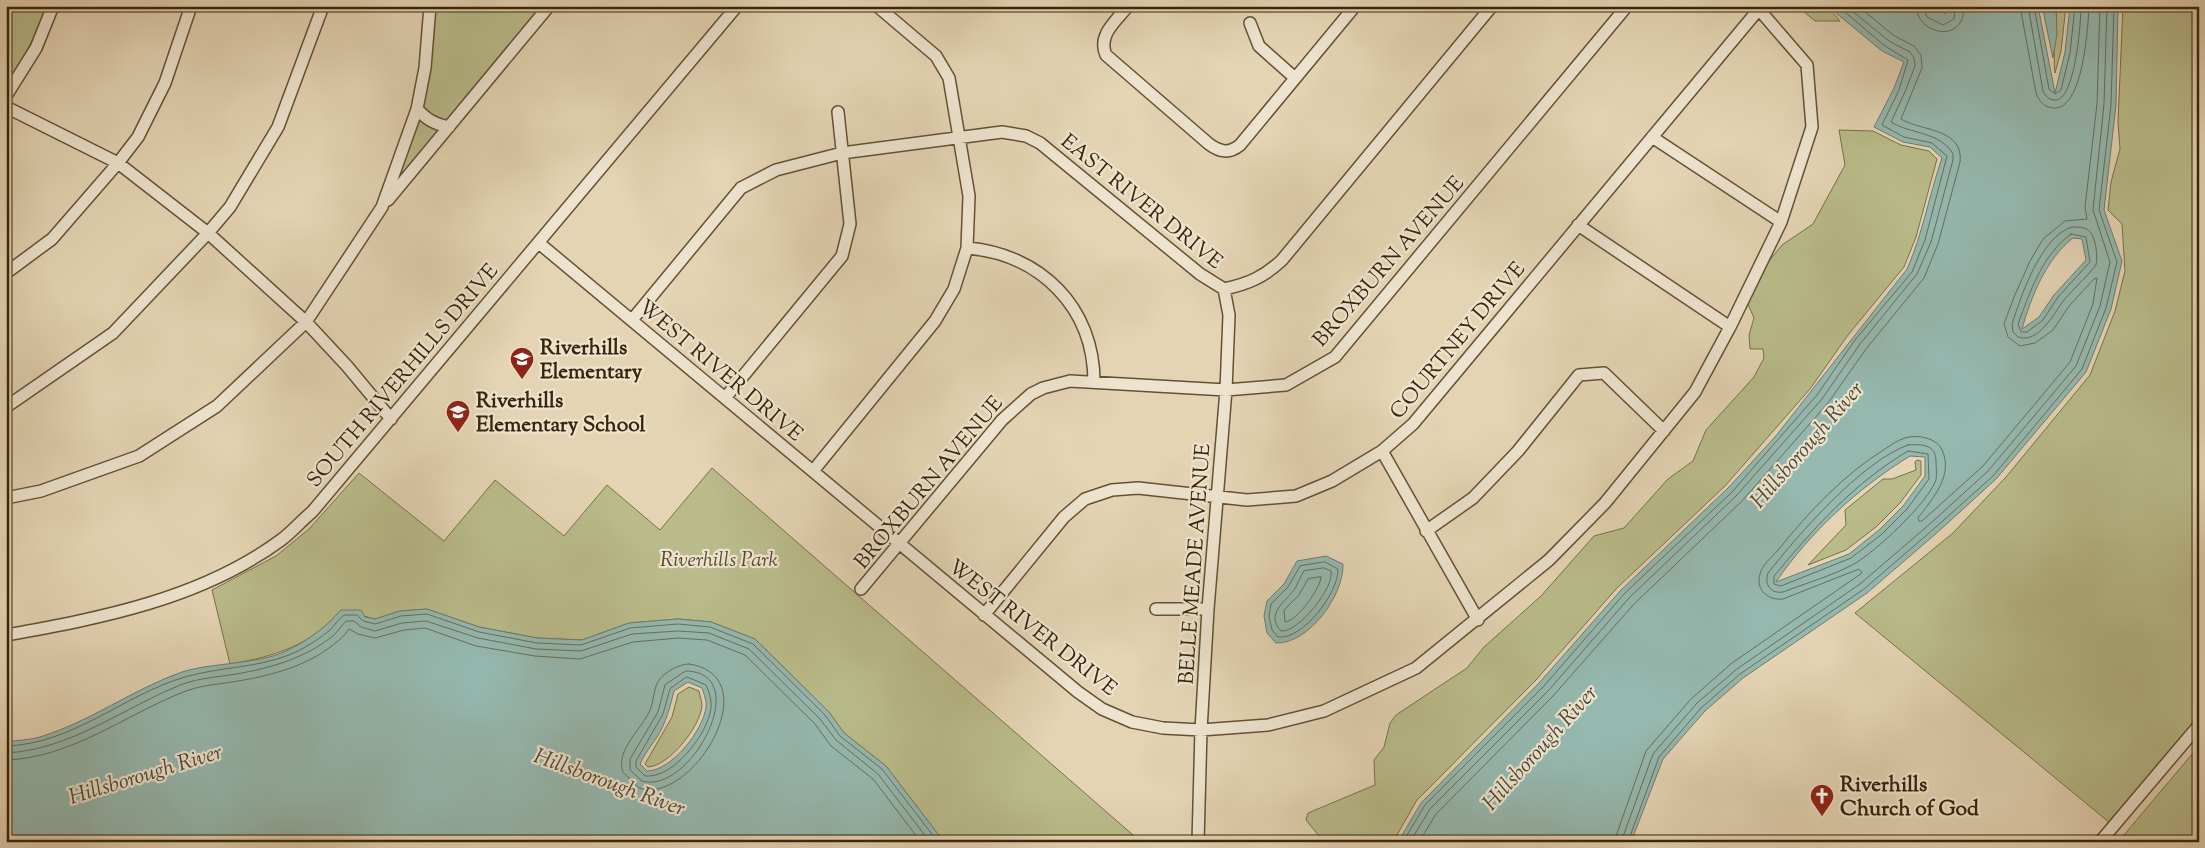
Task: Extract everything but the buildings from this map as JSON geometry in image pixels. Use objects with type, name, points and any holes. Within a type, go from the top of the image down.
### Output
[{"type":"street","points":[[6,96],[36,48],[53,6]]},
{"type":"street","points":[[6,273],[52,239],[138,137],[165,84],[191,6]]},
{"type":"street","points":[[6,407],[114,333],[230,207],[278,126],[323,6]]},
{"type":"street","points":[[382,207],[418,109],[425,68],[430,6]]},
{"type":"street","points":[[6,498],[41,491],[139,456],[218,406],[306,322],[382,207],[549,6]]},
{"type":"street","name":"SOUTH RIVERHILLS DRIVE","points":[[6,636],[92,620],[190,590],[240,567],[281,540],[312,512],[515,269],[540,244],[737,6]]},
{"type":"street","points":[[812,471],[935,321],[954,288],[967,248],[969,196],[950,78],[936,56],[877,6]]},
{"type":"street","points":[[1128,6],[1105,36],[1103,47],[1106,55],[1214,148],[1228,152],[1240,145],[1355,6]]},
{"type":"street","name":"EAST RIVER DRIVE","points":[[632,320],[741,188],[776,170],[842,153],[1002,132],[1026,136],[1040,143],[1200,274],[1224,289],[1253,282],[1282,260],[1492,6]]},
{"type":"street","name":"BROXBURN AVENUE","points":[[861,589],[1017,404],[1043,388],[1070,381],[1226,390],[1286,385],[1335,357],[1627,6]]},
{"type":"street","name":"WEST RIVER DRIVE","points":[[540,244],[899,545],[1102,709],[1132,722],[1163,728],[1201,730],[1268,725],[1324,712],[1416,668],[1478,620],[1549,560],[1605,503],[1695,392],[1730,328],[1781,222],[1812,126],[1807,65],[1758,8]]},
{"type":"street","name":"COURTNEY DRIVE","points":[[984,615],[1064,517],[1085,499],[1112,490],[1138,488],[1219,495],[1247,500],[1296,496],[1332,481],[1382,451],[1413,424],[1758,8]]},
{"type":"street","points":[[1250,23],[1259,46],[1295,78]]},
{"type":"street","points":[[6,108],[118,163],[208,233],[306,322],[347,366],[391,419]]},
{"type":"street","points":[[418,109],[424,118],[436,125],[449,127]]},
{"type":"street","points":[[725,398],[842,256],[850,224],[838,112]]},
{"type":"street","points":[[1652,137],[1781,222]]},
{"type":"street","points":[[1578,225],[1730,328]]},
{"type":"street","points":[[967,248],[1014,258],[1047,277],[1074,311],[1086,335],[1091,349],[1094,382]]},
{"type":"street","name":"BELLE MEADE AVENUE","points":[[1198,842],[1201,730],[1208,609],[1219,495],[1226,390],[1229,315],[1224,289]]},
{"type":"street","points":[[1426,531],[1473,498],[1518,451],[1579,375],[1604,373],[1664,431]]},
{"type":"street","points":[[1382,451],[1478,620]]},
{"type":"street","points":[[1156,609],[1208,609]]},
{"type":"street","points":[[2100,842],[2199,725]]},
{"type":"green space","points":[[6,6],[50,6],[14,75],[6,83]]},
{"type":"green space","points":[[433,6],[543,6],[391,191],[421,107]]},
{"type":"green space","points":[[1797,6],[1827,6],[1840,21],[1815,21]]},
{"type":"green space","points":[[2056,6],[2066,6],[2061,51],[2055,73],[2054,56]]},
{"type":"green space","points":[[2123,6],[2199,6],[2199,147],[2196,153],[2195,208],[2199,217],[2199,717],[2110,823],[1855,613],[1953,533],[2006,477],[2090,375],[2115,311],[2125,271],[2122,224],[2108,210],[2111,182],[2120,149],[2118,122]]},
{"type":"green space","points":[[1839,130],[1873,131],[1901,145],[1929,151],[1937,159],[1916,237],[1904,267],[1848,335],[1810,389],[1725,486],[1617,588],[1536,680],[1417,800],[1393,842],[1318,842],[1319,836],[1306,820],[1308,813],[1375,785],[1374,760],[1384,747],[1390,723],[1396,715],[1467,668],[1484,647],[1541,596],[1594,536],[1624,528],[1668,479],[1693,461],[1706,430],[1754,377],[1764,358],[1763,349],[1750,349],[1749,335],[1754,318],[1747,302],[1765,266],[1782,245],[1813,224],[1845,165]]},
{"type":"green space","points":[[1917,460],[1921,461],[1921,475],[1900,503],[1876,527],[1846,550],[1808,565],[1846,525],[1845,510],[1883,479],[1892,479],[1916,470],[1915,462]]},
{"type":"green space","name":"Riverhills Park","points":[[712,468],[1141,842],[944,842],[886,766],[844,733],[829,712],[755,639],[711,622],[678,619],[629,623],[582,640],[537,638],[479,627],[427,609],[400,611],[375,619],[341,610],[317,632],[291,648],[230,664],[212,590],[276,556],[309,529],[359,473],[444,541],[495,480],[564,536],[607,485],[660,530]]},
{"type":"green space","points":[[689,687],[699,691],[702,703],[696,724],[674,753],[656,765],[648,767],[645,764],[672,717],[678,694]]},
{"type":"green space","points":[[2199,746],[2199,842],[2118,842]]},
{"type":"water","name":"Hillsborough River","points":[[1832,6],[1932,6],[1945,14],[1945,6],[2038,6],[2055,93],[2065,52],[2070,6],[2118,6],[2116,105],[2104,210],[2122,261],[2111,309],[2086,372],[1996,479],[1939,531],[1867,593],[1743,678],[1705,711],[1663,759],[1631,842],[1398,842],[1421,803],[1539,683],[1621,590],[1728,488],[1775,437],[1907,269],[1942,158],[1930,147],[1903,142],[1874,127],[1894,88],[1904,62],[1882,51],[1836,13]],"holes":[[[2073,238],[2082,239],[2086,260],[2054,295],[2039,317],[2022,329],[2030,304],[2047,268],[2063,247]],[[1910,456],[1925,457],[1925,476],[1903,506],[1879,530],[1849,554],[1776,582],[1804,546],[1836,512],[1872,482]]]},
{"type":"water","points":[[2042,6],[2056,8],[2057,34],[2053,58]]},
{"type":"water","points":[[1326,556],[1343,564],[1338,590],[1331,603],[1312,627],[1301,635],[1288,641],[1276,643],[1267,633],[1264,616],[1267,601],[1284,584],[1297,561]]},
{"type":"water","name":"Hillsborough River","points":[[427,609],[479,627],[537,638],[582,640],[629,623],[678,619],[711,622],[755,639],[829,712],[844,733],[886,766],[944,842],[6,842],[6,742],[36,738],[58,731],[146,687],[182,672],[208,666],[251,661],[278,654],[311,637],[330,622],[341,610],[361,610],[365,617],[375,619],[400,611]],"holes":[[[688,682],[702,688],[706,707],[704,717],[692,738],[666,764],[647,771],[640,764],[663,726],[674,691]]]},
{"type":"place","name":"Riverhills Elementary","points":[[522,380]]},
{"type":"place","name":"Riverhills Elementary School","points":[[458,433]]},
{"type":"place","name":"Riverhills Church of God","points":[[1822,817]]}]
